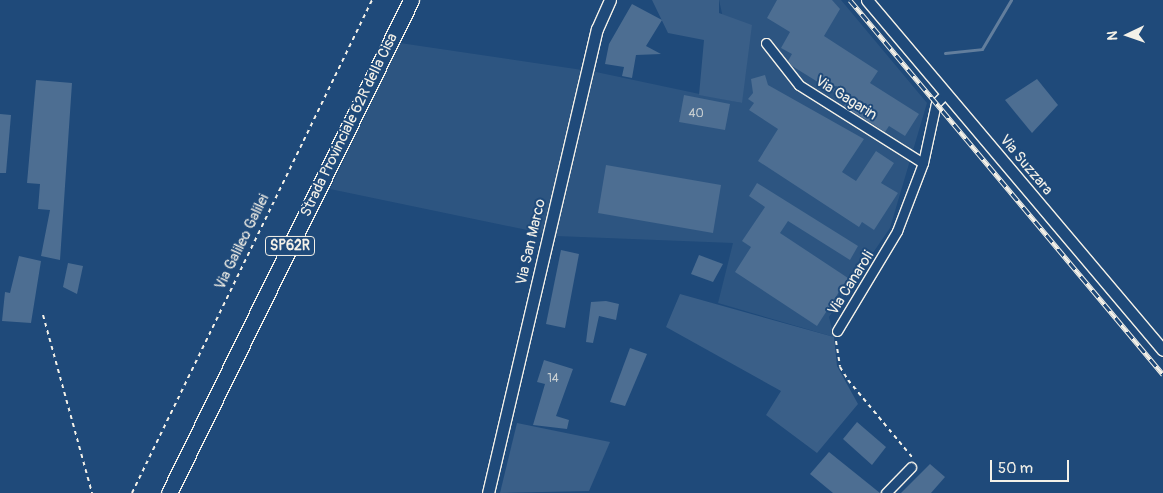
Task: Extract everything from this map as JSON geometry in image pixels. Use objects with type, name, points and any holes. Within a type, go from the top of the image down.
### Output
[{"type":"highway","name":"Strada Provinciale 62R della Cisa","points":[[169,493],[411,0]]},
{"type":"street","name":"Via San Marco","points":[[488,493],[597,29],[610,0]]},
{"type":"street","name":"Via Suzzara","points":[[867,0],[1163,350]]},
{"type":"street","name":"Via Gagarin","points":[[766,43],[800,85],[923,163]]},
{"type":"street","name":"Via Canaroli","points":[[837,331],[893,238],[923,163],[931,118],[936,103],[946,93]]},
{"type":"street","points":[[886,493],[911,467]]},
{"type":"path","name":"Via Galileo Galilei","points":[[132,493],[372,0]]},
{"type":"path","points":[[44,315],[92,493]]},
{"type":"path","name":"Via Canaroli","points":[[837,331],[840,367],[911,455],[911,467]]},
{"type":"shaded area","points":[[652,0],[719,0],[719,13],[752,25],[742,103],[699,95],[704,40],[668,33]]},
{"type":"shaded area","points":[[719,0],[841,0],[927,103],[890,228],[829,317],[834,337],[718,303],[733,243],[556,236],[330,189],[400,43],[596,72],[742,103]]},
{"type":"shaded area","points":[[680,294],[834,337],[837,366],[858,404],[817,453],[766,415],[781,391],[666,327]]},
{"type":"shaded area","points":[[517,423],[610,442],[589,491],[500,493]]},
{"type":"building","points":[[777,0],[832,0],[840,9],[824,36],[878,71],[870,83],[919,114],[905,136],[889,126],[885,132],[844,106],[847,100],[792,66],[788,61],[792,54],[781,48],[790,32],[767,18]]},
{"type":"building","points":[[632,4],[662,20],[646,46],[661,54],[636,55],[632,78],[622,76],[624,67],[605,64],[609,44]]},
{"type":"building","points":[[765,75],[768,85],[864,139],[842,172],[856,181],[876,151],[894,163],[881,183],[898,193],[874,230],[862,222],[859,227],[758,161],[778,129],[749,110],[754,103],[748,99],[753,93],[751,79]]},
{"type":"building","points":[[1037,79],[1058,105],[1032,133],[1005,100]]},
{"type":"building","points":[[36,80],[72,83],[60,260],[41,256],[50,210],[38,209],[40,184],[27,183]]},
{"type":"building","points":[[684,95],[730,104],[725,130],[679,122]]},
{"type":"building","points":[[0,114],[11,115],[6,173],[0,173]]},
{"type":"building","points":[[606,165],[721,185],[713,233],[598,213]]},
{"type":"building","points":[[757,183],[858,246],[850,260],[788,221],[780,233],[848,278],[817,326],[735,272],[751,247],[742,241],[765,207],[749,196]]},
{"type":"building","points":[[561,250],[579,254],[565,328],[546,324]]},
{"type":"building","points":[[699,255],[723,264],[713,282],[691,274]]},
{"type":"building","points":[[19,256],[41,261],[31,323],[2,321],[5,292],[10,293]]},
{"type":"building","points":[[68,263],[83,266],[77,294],[63,287]]},
{"type":"building","points":[[606,301],[619,304],[616,320],[599,316],[593,343],[586,342],[591,302]]},
{"type":"building","points":[[630,348],[647,354],[625,406],[610,402]]},
{"type":"building","points":[[544,360],[573,369],[556,416],[569,420],[567,429],[533,425],[545,384],[537,382]]},
{"type":"building","points":[[857,422],[886,447],[872,465],[843,439]]},
{"type":"building","points":[[829,452],[880,493],[833,493],[810,474]]},
{"type":"building","points":[[930,464],[945,477],[931,493],[901,493]]},
{"type":"waterway","points":[[945,53],[982,49],[1011,0]]},
{"type":"railway","points":[[850,0],[1163,375]]}]
